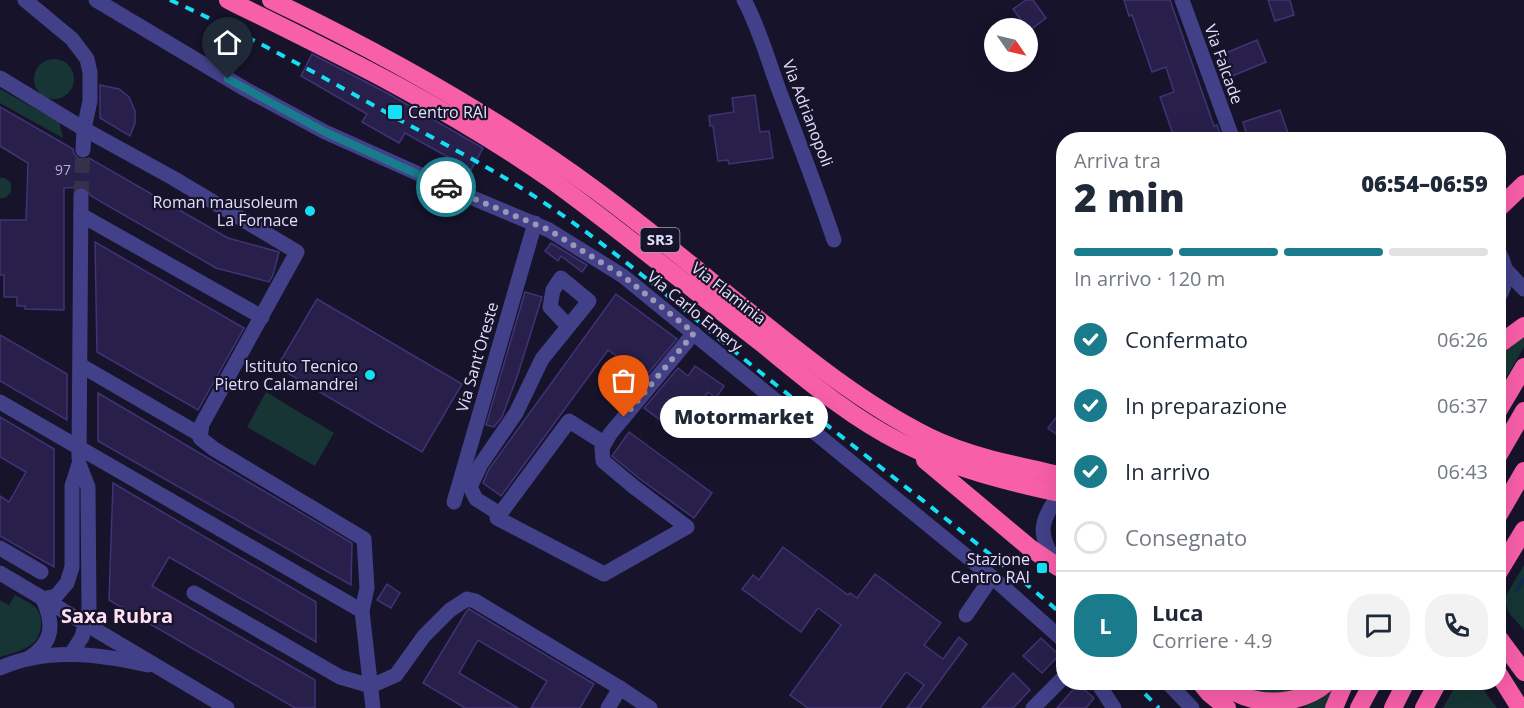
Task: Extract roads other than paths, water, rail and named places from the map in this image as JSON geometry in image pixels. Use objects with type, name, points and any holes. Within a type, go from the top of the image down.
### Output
[{"type":"highway","name":"Via Flaminia","points":[[228,0],[370,70],[457,118],[503,148],[617,230],[827,396],[875,428],[902,443],[978,473],[1056,487]]},
{"type":"highway","name":"Via Flaminia","points":[[271,0],[419,76],[473,107],[553,160],[633,218],[823,370],[892,417],[929,437],[1056,486]]},
{"type":"highway","points":[[1506,201],[1524,184]]},
{"type":"highway","points":[[1506,339],[1524,326]]},
{"type":"highway","points":[[1506,397],[1524,367]]},
{"type":"highway","points":[[1506,442],[1524,411]]},
{"type":"highway","points":[[902,443],[959,487],[1030,548],[1056,566]]},
{"type":"highway","points":[[1506,502],[1524,471]]},
{"type":"highway","points":[[1506,560],[1524,530]]},
{"type":"highway","points":[[1506,570],[1524,548]]},
{"type":"highway","points":[[1506,636],[1524,647]]},
{"type":"highway","points":[[1506,648],[1524,672]]},
{"type":"highway","points":[[1506,686],[1520,708]]},
{"type":"highway","points":[[1207,690],[1227,708]]},
{"type":"highway","points":[[1230,690],[1240,698],[1262,706],[1282,706],[1305,699],[1317,690]]},
{"type":"highway","points":[[1334,708],[1342,690]]},
{"type":"highway","points":[[1359,708],[1369,690]]},
{"type":"highway","points":[[1394,708],[1402,690]]},
{"type":"highway","points":[[1424,708],[1434,690]]},
{"type":"street","points":[[25,0],[72,39],[87,59],[90,72],[90,101],[84,129],[83,150]]},
{"type":"street","name":"Via Carlo Emery","points":[[96,0],[245,89],[325,132],[468,196],[535,223],[623,276],[992,578],[1056,634]]},
{"type":"street","name":"Via Adrianopoli","points":[[744,0],[762,40],[781,96],[814,179],[834,240]]},
{"type":"street","name":"Via Falcade","points":[[1182,0],[1230,132]]},
{"type":"street","points":[[0,78],[297,252],[202,424],[199,434]]},
{"type":"street","points":[[43,599],[56,596],[67,583],[72,567],[72,486],[79,457],[81,196]]},
{"type":"street","points":[[81,215],[262,316]]},
{"type":"street","name":"Via Sant'Oreste","points":[[453,502],[535,223]]},
{"type":"street","points":[[1506,270],[1524,289]]},
{"type":"street","points":[[1506,299],[1524,298]]},
{"type":"street","points":[[500,514],[476,499],[470,487],[481,464],[516,413],[542,359],[568,326]]},
{"type":"street","points":[[604,443],[569,421],[496,518],[604,574],[687,527],[603,461],[602,448],[610,434],[694,333]]},
{"type":"street","points":[[80,365],[199,434],[200,438],[214,449],[364,539],[367,588],[362,611],[373,708]]},
{"type":"street","points":[[0,402],[79,457],[362,611]]},
{"type":"street","points":[[71,654],[82,638],[89,595],[88,487],[79,457]]},
{"type":"street","points":[[1056,499],[1042,528],[1045,543],[1056,562]]},
{"type":"street","points":[[0,548],[41,572]]},
{"type":"street","points":[[0,573],[227,708]]},
{"type":"street","points":[[966,615],[992,578]]},
{"type":"street","points":[[194,593],[340,677],[371,686],[396,675],[424,636],[450,610],[467,599],[484,606],[650,708]]},
{"type":"street","points":[[28,659],[41,650],[51,631],[50,616],[43,599]]},
{"type":"street","points":[[0,668],[28,659],[71,654],[116,658],[163,669]]},
{"type":"street","points":[[1034,708],[1056,685]]},
{"type":"street","points":[[609,708],[620,688]]},
{"type":"street","points":[[1103,690],[1114,708]]},
{"type":"street","points":[[1175,690],[1192,708]]},
{"type":"waterway","points":[[1517,589],[1524,579]]},
{"type":"tunnel","points":[[81,196],[83,150]]},
{"type":"railway","points":[[170,0],[285,57],[470,158],[523,189],[569,220],[652,283],[1056,609]]},
{"type":"railway","points":[[1141,690],[1159,708]]},
{"type":"place","name":"Centro RAI","points":[[395,112]]},
{"type":"place","name":"Roman mausoleum La Fornace","points":[[310,211]]},
{"type":"place","name":"Istituto Tecnico Pietro Calamandrei","points":[[370,375]]},
{"type":"place","name":"Motormarket","points":[[624,417]]},
{"type":"place","name":"Stazione Centro RAI","points":[[1042,568]]},
{"type":"district","name":"Saxa Rubra","points":[[117,616]]}]
